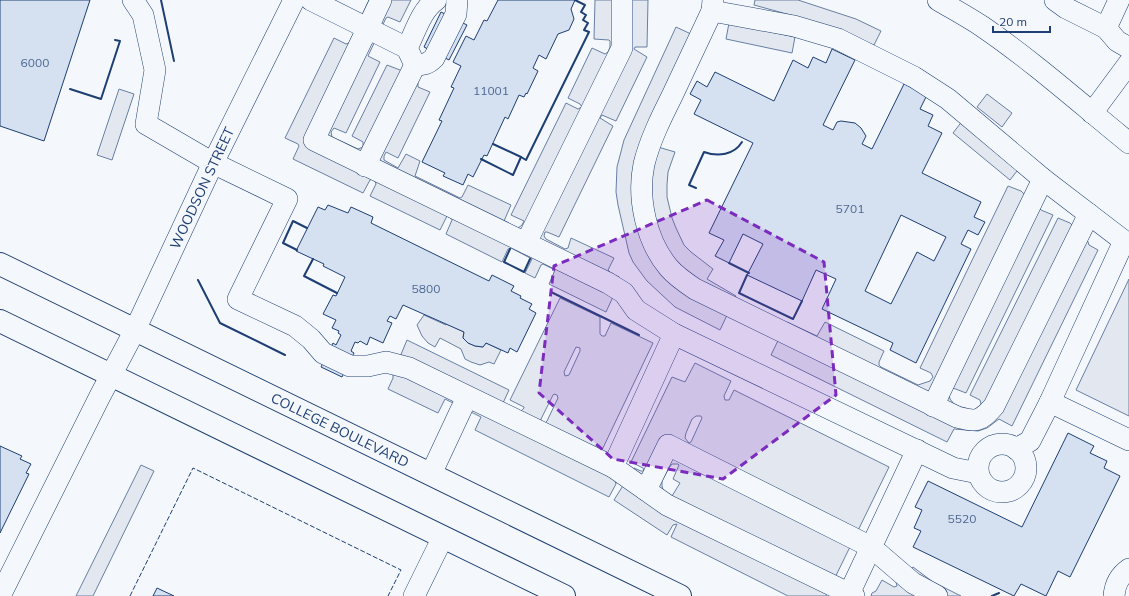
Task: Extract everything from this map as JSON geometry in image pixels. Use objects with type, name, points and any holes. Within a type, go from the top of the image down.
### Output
[{"type":"main road","name":"COLLEGE BOULEVARD","points":[[0,264],[680,596]]},
{"type":"main road","points":[[0,321],[556,594]]},
{"type":"street","points":[[133,0],[143,15],[155,70],[146,124],[213,162],[287,199],[238,298],[295,326],[311,339],[323,353],[350,366],[368,366],[386,362],[409,368],[613,467],[667,505],[851,595],[871,547],[917,450]]},
{"type":"street","name":"WOODSON STREET","points":[[0,596],[135,330],[213,162],[294,0]]},
{"type":"street","points":[[311,0],[367,28],[411,56],[422,65],[429,63],[434,58],[456,14],[457,0]]},
{"type":"street","points":[[381,0],[314,140],[526,243],[624,293],[636,310],[674,334],[953,468],[978,473]]},
{"type":"street","points":[[365,166],[411,56],[423,15],[431,3],[436,0]]},
{"type":"street","points":[[526,243],[622,48],[622,0]]},
{"type":"street","points":[[938,0],[982,26],[1014,49],[1064,88],[1129,143]]},
{"type":"street","points":[[1055,0],[1066,8],[1106,28],[1117,41],[1129,48]]},
{"type":"street","points":[[1106,28],[1119,0]]},
{"type":"street","points":[[1016,449],[1030,441],[1127,239],[1089,214],[1043,179],[948,99],[914,77],[838,39],[713,5],[656,130],[644,165],[642,198],[646,222],[656,248],[669,268],[683,280],[695,289],[933,406],[957,417],[970,420],[983,418],[994,406],[1089,214]]},
{"type":"street","points":[[1092,113],[1129,63]]},
{"type":"street","points":[[933,406],[1043,179]]},
{"type":"street","points":[[613,467],[674,334]]},
{"type":"street","points":[[431,474],[467,397]]},
{"type":"street","points":[[1050,402],[1129,440]]},
{"type":"street","points":[[997,444],[1004,444],[1016,449],[1024,457],[1026,464],[1026,472],[1023,480],[1018,486],[1004,493],[988,489],[980,479],[977,467],[979,460],[986,450],[997,444]]},
{"type":"street","points":[[646,490],[668,445],[871,547],[913,583],[937,596]]},
{"type":"street","points":[[414,596],[442,537]]},
{"type":"street","points":[[1114,596],[1118,580],[1122,574],[1129,569]]},
{"type":"highlighted area","points":[[707,200],[824,262],[836,395],[723,479],[613,459],[539,393],[554,266]]},
{"type":"shaded area","points":[[369,0],[411,0],[400,22],[388,17],[386,18],[368,56],[380,62],[346,133],[334,128],[331,132],[332,137],[358,149],[363,147],[363,142],[352,136],[387,65],[400,70],[418,83],[418,87],[430,92],[398,158],[386,152],[384,160],[398,168],[406,154],[420,161],[415,176],[460,198],[468,185],[511,205],[504,221],[518,228],[524,221],[511,215],[566,103],[578,109],[582,107],[580,104],[568,98],[592,48],[605,54],[608,52],[610,47],[609,40],[594,39],[595,0],[648,0],[647,47],[635,47],[634,49],[647,57],[616,121],[602,115],[600,118],[613,126],[559,237],[547,232],[545,232],[544,236],[546,239],[565,249],[568,248],[571,238],[614,258],[608,270],[619,277],[606,312],[549,284],[555,270],[543,264],[541,265],[535,278],[525,273],[532,259],[511,248],[508,249],[502,262],[446,234],[452,220],[447,216],[440,230],[370,196],[376,184],[372,179],[363,193],[293,159],[299,146],[298,144],[285,138],[334,38],[346,44],[349,43]]},
{"type":"shaded area","points":[[755,0],[798,0],[856,19],[881,31],[874,45],[794,16],[754,5]]},
{"type":"shaded area","points":[[729,23],[795,37],[792,53],[726,39]]},
{"type":"shaded area","points":[[676,27],[691,34],[641,142],[675,152],[668,172],[667,197],[676,228],[684,245],[713,269],[707,279],[736,296],[720,330],[675,307],[647,281],[633,262],[629,253],[616,192],[617,167],[624,140]]},
{"type":"shaded area","points":[[119,89],[134,94],[112,160],[97,155]]},
{"type":"shaded area","points":[[987,94],[1012,113],[1002,127],[977,107]]},
{"type":"shaded area","points":[[963,120],[1020,167],[1010,180],[953,133]]},
{"type":"shaded area","points":[[1008,186],[1021,191],[1041,210],[1053,215],[966,393],[953,388],[949,394],[950,399],[954,404],[965,409],[974,410],[981,404],[980,400],[970,395],[1058,218],[1070,223],[1087,239],[1089,245],[1098,250],[1012,426],[999,419],[987,428],[978,431],[954,429],[947,442],[771,355],[787,322],[817,336],[825,322],[884,351],[879,362],[881,367],[918,385],[930,381],[933,377],[931,373],[920,368]]},
{"type":"shaded area","points":[[1129,279],[1129,416],[1076,390]]},
{"type":"shaded area","points":[[560,298],[600,317],[600,334],[602,336],[605,336],[611,323],[653,343],[602,450],[606,453],[616,484],[609,497],[475,430],[481,417],[445,399],[438,413],[388,389],[407,340],[509,390],[503,403],[518,412],[524,408],[510,400]],"holes":[[[576,347],[580,348],[580,351],[569,375],[565,376],[564,372]],[[554,394],[557,395],[558,398],[547,421],[545,423],[541,422],[541,419]]]},
{"type":"shaded area","points":[[424,315],[464,332],[463,338],[468,343],[483,347],[486,343],[501,350],[494,364],[489,362],[480,365],[471,362],[465,359],[461,349],[440,338],[435,347],[428,343],[422,336],[417,325]]},
{"type":"shaded area","points":[[695,363],[731,381],[724,396],[725,400],[729,400],[734,390],[889,467],[826,596],[788,596],[671,537],[677,524],[673,525],[667,535],[614,500],[634,468],[644,471],[643,468],[631,462],[672,377],[685,382]],"holes":[[[696,416],[701,416],[702,418],[691,442],[689,443],[685,438],[686,433],[692,419]],[[672,464],[679,465],[673,479],[680,483],[672,496],[663,490],[662,486],[662,481]]]},
{"type":"shaded area","points":[[141,465],[154,471],[93,596],[76,596]]},
{"type":"shaded area","points":[[913,567],[933,582],[961,596],[871,596],[872,593],[876,591],[882,580],[894,587],[897,586],[896,582]]},
{"type":"building","points":[[0,0],[90,0],[44,141],[0,126]]},
{"type":"building","points":[[498,0],[575,0],[571,9],[574,19],[569,30],[558,34],[546,59],[539,55],[533,68],[538,71],[527,94],[526,93],[524,97],[519,95],[508,119],[505,117],[487,156],[484,155],[473,177],[468,174],[463,185],[443,176],[445,173],[422,162],[442,121],[439,120],[454,88],[451,87],[461,66],[453,62],[466,36],[474,40],[484,20],[487,21]]},
{"type":"building","points":[[441,12],[467,25],[449,60],[424,47]]},
{"type":"building","points":[[832,49],[855,60],[823,125],[833,130],[837,122],[841,121],[855,123],[861,128],[866,136],[862,144],[872,149],[904,84],[927,95],[920,109],[933,115],[928,126],[942,133],[922,173],[981,202],[974,217],[985,222],[978,235],[968,230],[961,244],[971,249],[916,363],[890,350],[893,343],[822,309],[836,279],[816,270],[802,301],[747,275],[763,244],[743,234],[729,263],[715,256],[724,240],[709,233],[753,143],[694,114],[701,100],[690,94],[697,81],[707,87],[715,72],[774,101],[793,60],[808,68],[813,57],[826,63]],"holes":[[[901,215],[946,237],[934,261],[917,252],[891,304],[865,291]]]},
{"type":"building","points":[[328,205],[348,213],[351,207],[373,217],[371,223],[489,281],[492,275],[514,286],[511,291],[521,296],[520,298],[532,304],[529,309],[536,313],[517,352],[510,348],[508,353],[486,343],[483,347],[475,346],[468,343],[463,338],[464,332],[403,305],[396,319],[390,316],[387,321],[392,323],[383,343],[370,337],[367,345],[360,341],[358,343],[355,342],[351,351],[354,353],[342,377],[321,367],[333,343],[336,345],[341,335],[338,333],[339,331],[332,328],[336,320],[323,314],[333,295],[336,296],[345,277],[323,266],[324,264],[296,251],[318,207],[325,210]]},
{"type":"building","points":[[1068,433],[1094,446],[1090,453],[1107,461],[1104,468],[1120,476],[1070,577],[1058,571],[1046,596],[1021,584],[1014,596],[913,547],[921,531],[914,528],[922,510],[915,507],[928,481],[1022,527]]},
{"type":"building","points":[[0,446],[22,456],[20,459],[31,464],[26,473],[29,474],[0,533]]},
{"type":"building","points":[[157,588],[174,596],[153,596]]},
{"type":"fence","points":[[130,596],[193,468],[401,570],[388,596]]},
{"type":"wall","points":[[161,0],[174,61]]},
{"type":"wall","points":[[521,157],[526,160],[589,32],[584,30],[588,23],[583,20],[586,15],[581,12],[585,5],[575,0]]},
{"type":"wall","points":[[70,89],[101,99],[120,41],[115,40]]},
{"type":"wall","points":[[696,188],[689,185],[704,152],[709,154],[725,154],[735,150],[742,142]]},
{"type":"wall","points":[[481,159],[513,175],[521,157],[493,144]]},
{"type":"wall","points":[[297,250],[283,243],[293,221],[307,228]]},
{"type":"wall","points":[[510,249],[504,262],[524,272],[530,259]]},
{"type":"wall","points":[[313,259],[304,276],[337,293]]},
{"type":"wall","points":[[729,263],[749,273]]},
{"type":"wall","points":[[747,275],[739,293],[793,319],[802,301]]},
{"type":"wall","points":[[198,280],[220,323],[285,355]]},
{"type":"wall","points":[[551,292],[639,335]]},
{"type":"wall","points":[[992,596],[999,593]]}]
